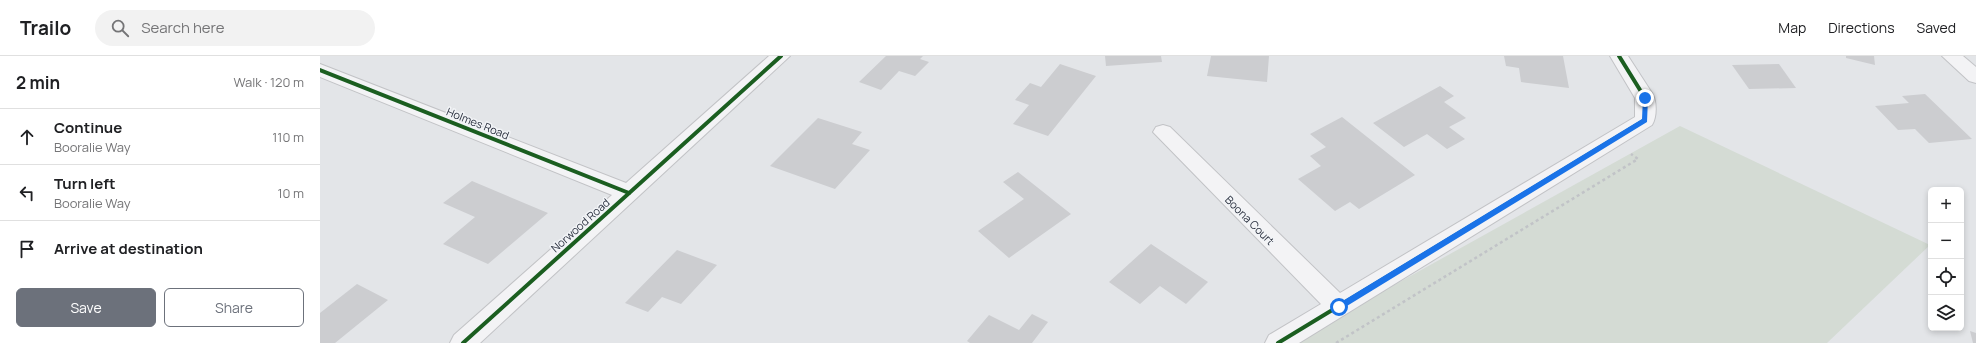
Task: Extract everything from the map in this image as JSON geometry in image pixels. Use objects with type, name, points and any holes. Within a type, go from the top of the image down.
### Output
[{"type":"street","name":"Norwood Road","points":[[463,343],[781,56]]},
{"type":"street","points":[[1278,343],[1645,120],[1645,98],[1619,56]]},
{"type":"street","points":[[1951,56],[1976,77]]},
{"type":"street","name":"Holmes Road","points":[[320,70],[628,193]]},
{"type":"street","name":"Boona Court","points":[[1163,132],[1339,307]]},
{"type":"path","points":[[1336,343],[1638,159],[1612,140]]},
{"type":"shaded area","points":[[1680,126],[1928,244],[1928,247],[1827,343],[1290,343]]},
{"type":"building","points":[[886,56],[923,56],[920,59],[929,62],[915,76],[899,71],[881,90],[859,82]]},
{"type":"building","points":[[1105,56],[1161,56],[1162,62],[1106,66]]},
{"type":"building","points":[[1211,56],[1269,56],[1267,82],[1207,76]]},
{"type":"building","points":[[1504,56],[1563,56],[1569,88],[1521,82],[1519,68],[1506,66]]},
{"type":"building","points":[[1846,56],[1874,56],[1875,65],[1846,58]]},
{"type":"building","points":[[1060,64],[1096,76],[1048,136],[1013,124],[1029,105],[1015,100],[1030,83],[1041,87]]},
{"type":"building","points":[[1779,64],[1796,88],[1749,89],[1732,65]]},
{"type":"building","points":[[1440,86],[1454,96],[1444,102],[1466,118],[1449,127],[1465,139],[1447,149],[1427,134],[1404,147],[1373,123]]},
{"type":"building","points":[[1925,94],[1972,139],[1929,143],[1915,129],[1898,130],[1875,106],[1909,103],[1902,96]]},
{"type":"building","points":[[1342,117],[1415,175],[1359,209],[1350,202],[1335,211],[1298,179],[1321,166],[1310,156],[1326,147],[1310,134]]},
{"type":"building","points":[[818,118],[862,132],[852,144],[870,150],[835,189],[770,166]]},
{"type":"building","points":[[1018,172],[1071,214],[1009,258],[978,231],[1024,199],[1003,182]]},
{"type":"building","points":[[472,181],[548,213],[488,264],[443,244],[475,217],[443,203]]},
{"type":"building","points":[[1151,244],[1208,282],[1186,304],[1160,286],[1140,304],[1109,282]]},
{"type":"building","points":[[677,250],[717,265],[681,304],[662,297],[648,312],[625,303]]},
{"type":"building","points":[[357,284],[388,300],[335,343],[320,343],[320,313]]},
{"type":"building","points":[[1032,314],[1048,322],[1032,343],[970,343],[967,341],[989,315],[1019,330]]},
{"type":"building","points":[[1970,331],[1976,333],[1976,343],[1973,343]]},
{"type":"cycle path","points":[[463,343],[781,56]]},
{"type":"cycle path","points":[[1278,343],[1645,120],[1645,98],[1619,56]]},
{"type":"cycle path","points":[[320,70],[629,193]]},
{"type":"route","points":[[1339,307],[1645,120],[1645,98]]}]
